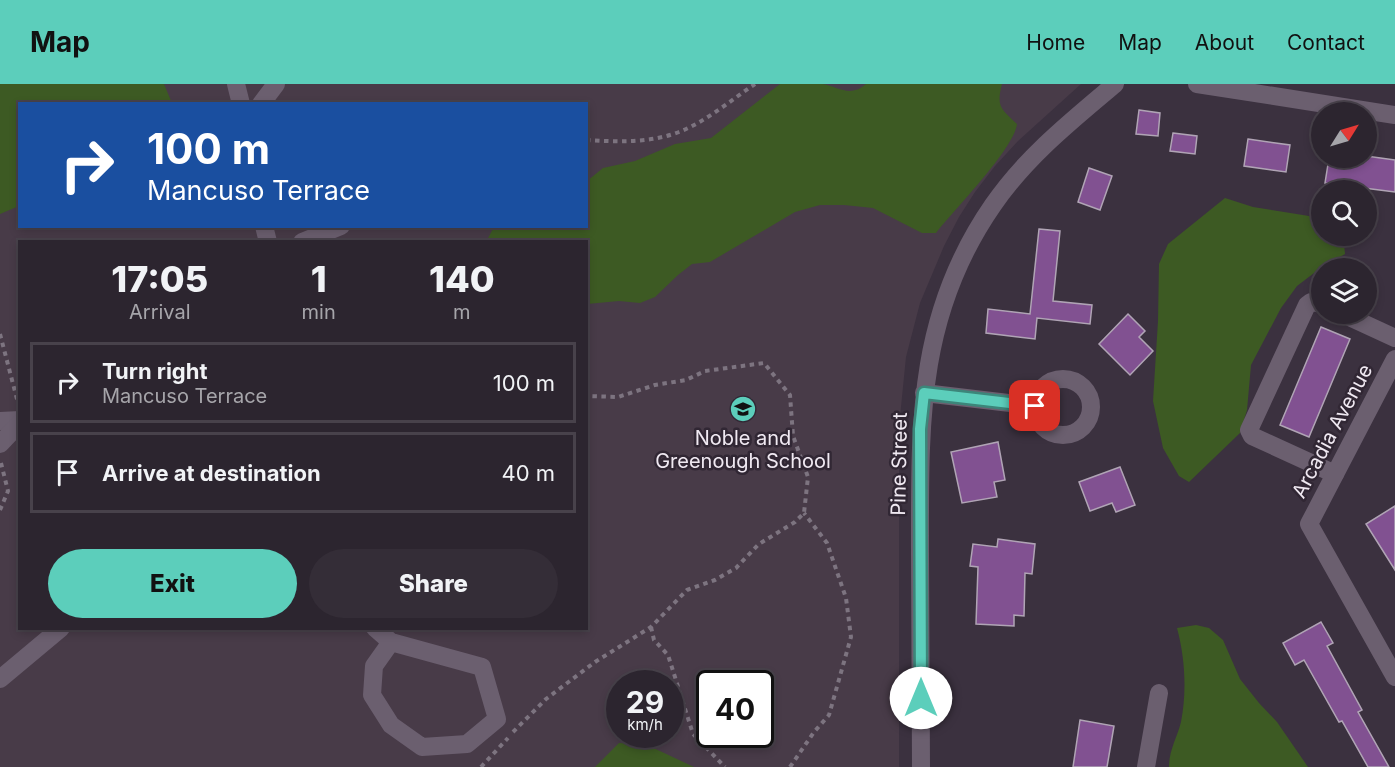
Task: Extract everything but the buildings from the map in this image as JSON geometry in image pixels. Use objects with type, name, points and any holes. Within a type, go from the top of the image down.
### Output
[{"type":"street","points":[[236,84],[240,102]]},
{"type":"street","points":[[262,102],[276,84]]},
{"type":"street","name":"Pine Street","points":[[921,767],[920,429],[928,361],[941,310],[978,228],[1012,180],[1034,156],[1115,84]]},
{"type":"street","points":[[1197,84],[1395,115]]},
{"type":"street","points":[[307,240],[336,228]]},
{"type":"street","points":[[1311,302],[1306,305],[1249,430],[1252,436],[1335,474]]},
{"type":"street","points":[[1365,324],[1395,338]]},
{"type":"street","name":"Arcadia Avenue","points":[[1395,359],[1309,524],[1395,676]]},
{"type":"street","points":[[924,393],[1035,406]]},
{"type":"street","points":[[0,421],[18,422]]},
{"type":"street","points":[[0,444],[18,424]]},
{"type":"street","points":[[0,679],[59,630]]},
{"type":"street","points":[[377,630],[391,642],[482,667],[496,719],[467,744],[422,747],[414,742],[391,725],[372,695],[374,666],[391,642]]},
{"type":"street","points":[[1146,767],[1159,693]]},
{"type":"path","points":[[588,140],[628,142],[679,132],[755,84]]},
{"type":"path","points":[[0,334],[18,401]]},
{"type":"path","points":[[481,767],[546,699],[595,662],[651,627],[687,590],[715,580],[736,568],[759,544],[795,522],[804,513],[808,477],[793,436],[790,394],[764,363],[705,370],[686,380],[655,385],[618,397],[588,396]]},
{"type":"path","points":[[0,461],[8,491],[0,510]]},
{"type":"path","points":[[790,767],[829,714],[851,637],[846,598],[827,543],[804,513]]},
{"type":"path","points":[[651,627],[654,640],[668,655],[693,734],[725,767]]},
{"type":"shaded area","name":"Noble and Greenough School","points":[[0,84],[1081,84],[1018,141],[995,166],[959,217],[920,303],[906,357],[899,427],[899,767],[0,767]]},
{"type":"green space","points":[[0,84],[164,84],[172,102],[18,102],[18,206],[0,214]]},
{"type":"green space","points":[[780,84],[823,84],[850,91],[866,84],[1002,84],[1001,107],[1017,124],[1006,148],[995,163],[936,233],[922,233],[873,208],[820,205],[795,212],[710,262],[692,264],[655,297],[640,303],[619,301],[588,304],[588,240],[483,240],[488,238],[493,228],[588,228],[588,180],[603,168],[635,161],[675,144],[711,138]]},
{"type":"green space","points":[[1225,198],[1253,207],[1311,217],[1311,246],[1344,246],[1345,254],[1338,258],[1311,258],[1311,275],[1297,286],[1281,308],[1251,365],[1247,410],[1240,433],[1189,482],[1179,476],[1163,448],[1153,401],[1159,264],[1168,244]]},
{"type":"green space","points":[[1196,625],[1209,628],[1223,640],[1240,679],[1277,722],[1308,767],[1169,767],[1181,722],[1184,698],[1182,651],[1177,628]]},
{"type":"green space","points":[[614,748],[654,748],[694,767],[595,767]]},
{"type":"place","name":"Noble and Greenough School","points":[[743,409]]},
{"type":"route","points":[[921,698],[920,429],[924,393],[1035,406]]}]
